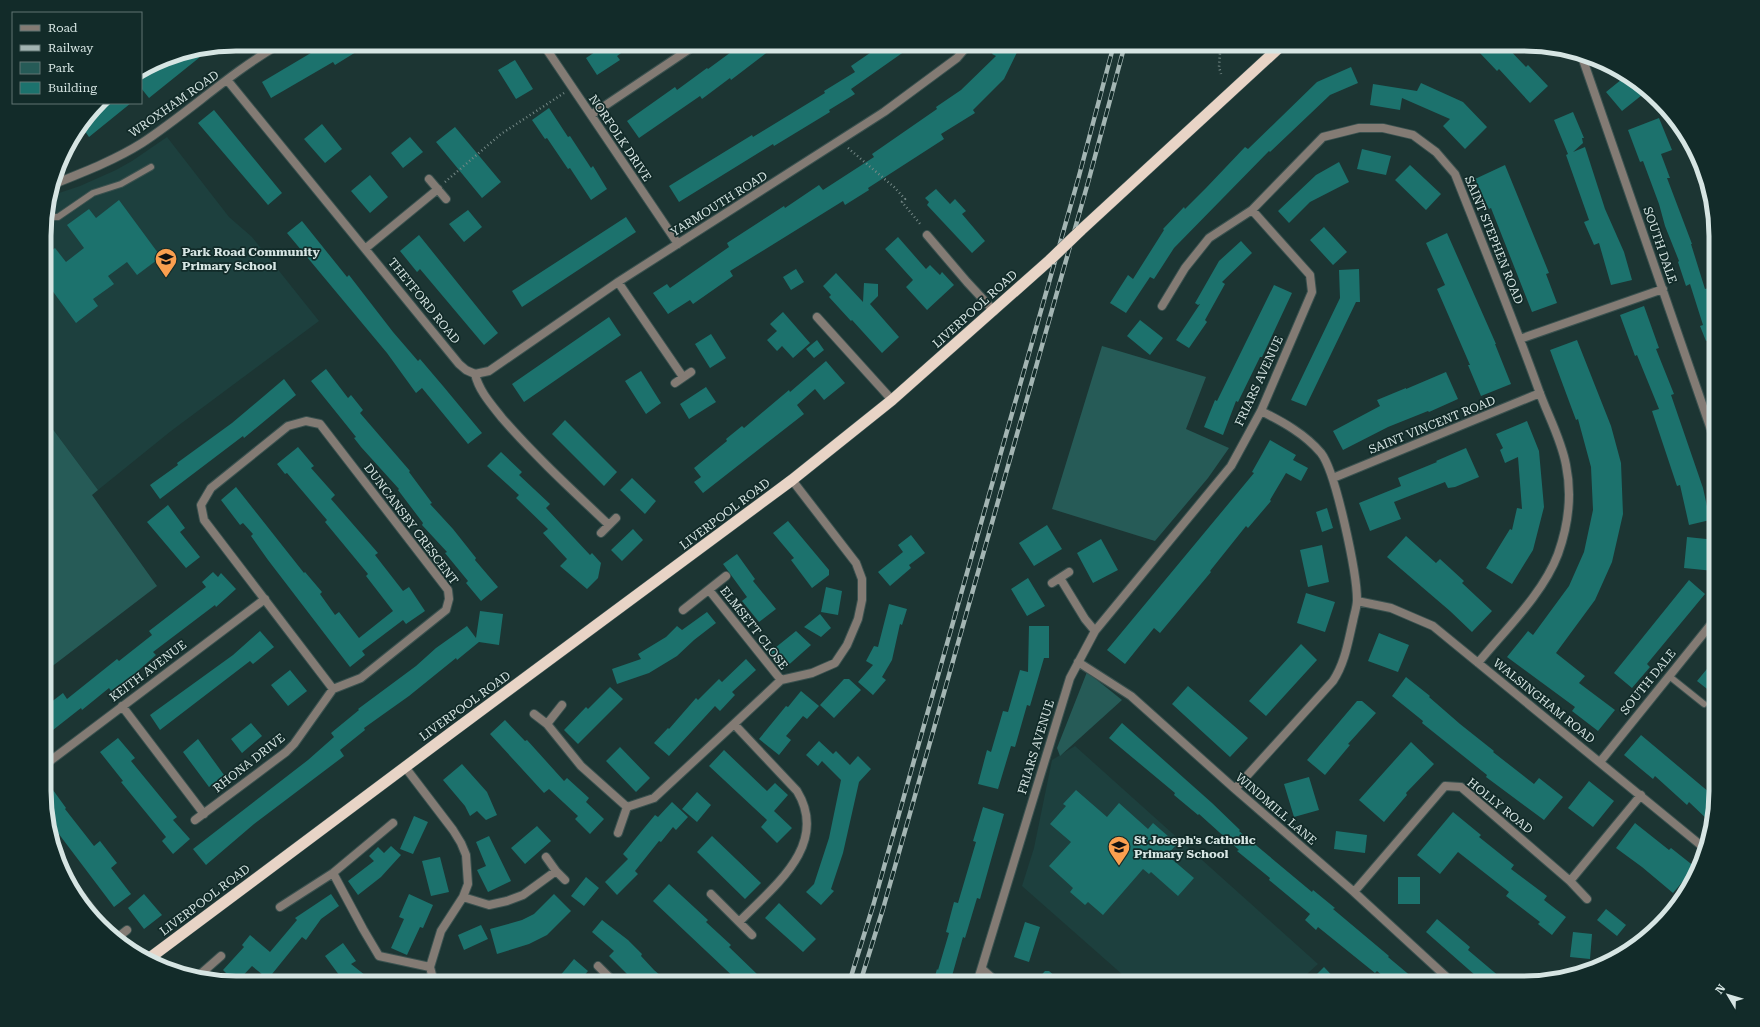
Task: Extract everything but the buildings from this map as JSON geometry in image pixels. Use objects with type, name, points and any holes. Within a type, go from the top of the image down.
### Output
[{"type":"highway","name":"LIVERPOOL ROAD","points":[[152,956],[792,480],[892,400],[994,311],[1275,51]]},
{"type":"street","name":"WROXHAM ROAD","points":[[59,182],[89,170],[141,144],[268,51]]},
{"type":"street","name":"NORFOLK DRIVE","points":[[548,51],[678,244]]},
{"type":"street","points":[[591,115],[687,51]]},
{"type":"street","name":"YARMOUTH ROAD","points":[[475,374],[488,371],[618,282],[884,112],[957,58],[963,51]]},
{"type":"street","name":"SOUTH DALE","points":[[1584,61],[1709,424]]},
{"type":"street","name":"THETFORD ROAD","points":[[228,81],[366,248],[459,364],[466,370],[475,374]]},
{"type":"street","name":"SAINT STEPHEN ROAD","points":[[1162,306],[1185,268],[1209,238],[1252,210],[1323,137],[1359,128],[1384,128],[1413,136],[1436,152],[1455,174],[1540,393],[1561,443],[1569,489],[1565,531],[1558,554],[1545,580],[1534,596],[1478,663]]},
{"type":"street","points":[[429,179],[446,199]]},
{"type":"street","points":[[366,248],[438,189]]},
{"type":"street","name":"FRIARS AVENUE","points":[[980,976],[1070,678],[1095,631],[1231,466],[1261,411],[1312,292],[1310,275],[1252,210]]},
{"type":"street","points":[[927,235],[994,311]]},
{"type":"street","points":[[618,282],[683,377]]},
{"type":"street","points":[[1520,339],[1663,289]]},
{"type":"street","points":[[816,317],[892,400]]},
{"type":"street","points":[[675,383],[691,372]]},
{"type":"street","points":[[475,374],[482,391],[519,438],[609,525]]},
{"type":"street","name":"SAINT VINCENT ROAD","points":[[1332,478],[1540,393]]},
{"type":"street","points":[[1235,789],[1333,681],[1339,672],[1344,660],[1357,601],[1352,559],[1332,478],[1322,454],[1304,437],[1283,422],[1261,411]]},
{"type":"street","name":"DUNCANSBY CRESCENT","points":[[306,421],[320,424],[448,590],[449,599],[446,610],[361,678],[333,689],[204,520],[201,505],[210,488],[288,426],[306,421]]},
{"type":"street","name":"ELMSETT CLOSE","points":[[627,807],[654,798],[781,680],[812,673],[835,663],[847,646],[858,620],[862,600],[862,579],[856,563],[792,480]]},
{"type":"street","points":[[601,532],[616,518]]},
{"type":"street","points":[[1052,583],[1069,572]]},
{"type":"street","name":"ELMSETT CLOSE","points":[[683,610],[726,576]]},
{"type":"street","points":[[1060,578],[1085,619],[1095,631]]},
{"type":"street","name":"ELMSETT CLOSE","points":[[709,590],[781,680]]},
{"type":"street","name":"KEITH AVENUE","points":[[51,760],[264,599]]},
{"type":"street","name":"WALSINGHAM ROAD","points":[[1357,601],[1391,608],[1433,626],[1701,845]]},
{"type":"street","name":"SOUTH DALE","points":[[1600,762],[1709,627]]},
{"type":"street","name":"WINDMILL LANE","points":[[1078,662],[1130,696],[1354,892],[1445,976]]},
{"type":"street","name":"RHONA DRIVE","points":[[195,820],[286,752],[294,744],[333,689]]},
{"type":"street","points":[[547,724],[562,705]]},
{"type":"street","points":[[122,706],[204,814]]},
{"type":"street","points":[[534,714],[547,724],[581,766],[627,807],[618,833]]},
{"type":"street","points":[[734,724],[797,791],[803,800],[806,811],[807,826],[804,844],[797,861],[739,922]]},
{"type":"street","points":[[405,767],[462,843],[466,855],[468,870],[468,884],[463,897],[441,931],[430,967],[432,976]]},
{"type":"street","name":"HOLLY ROAD","points":[[1354,892],[1445,786],[1461,787],[1570,881],[1587,899]]},
{"type":"street","points":[[1570,881],[1641,795]]},
{"type":"street","points":[[280,907],[334,873],[393,823]]},
{"type":"street","points":[[546,857],[556,871],[565,880]]},
{"type":"street","points":[[463,897],[489,905],[507,901],[523,895],[556,871]]},
{"type":"street","points":[[334,873],[379,956],[430,967]]},
{"type":"street","points":[[711,894],[752,935]]},
{"type":"street","points":[[120,935],[127,930]]},
{"type":"street","points":[[204,973],[221,956]]},
{"type":"street","points":[[598,966],[608,976]]},
{"type":"street","points":[[982,969],[990,976]]},
{"type":"lane","points":[[52,217],[58,217],[93,193],[121,184],[151,167]]},
{"type":"lane","points":[[1669,676],[1704,704]]},
{"type":"path","points":[[1218,51],[1220,53],[1219,67],[1221,74]]},
{"type":"path","points":[[438,189],[501,134],[572,88]]},
{"type":"path","points":[[840,141],[894,187],[905,199],[902,202],[925,230],[927,235]]},
{"type":"shaded area","name":"Park Road Community Primary School","points":[[167,137],[229,217],[252,237],[319,321],[171,431],[98,490],[51,427],[51,224],[56,194],[80,186],[132,161]]},
{"type":"shaded area","name":"St Joseph's Catholic Primary School","points":[[1075,746],[1318,964],[1305,976],[1124,976],[1022,886],[1034,848],[1052,760]]},
{"type":"green space","points":[[1102,346],[1206,377],[1186,429],[1229,448],[1208,478],[1155,541],[1052,509]]},
{"type":"green space","points":[[51,427],[98,490],[92,495],[157,586],[51,667]]},
{"type":"green space","points":[[1087,672],[1122,700],[1060,756],[1057,748]]},
{"type":"railway","points":[[851,976],[873,906],[1079,176],[1112,51]]},
{"type":"railway","points":[[862,976],[883,909],[1089,179],[1123,51]]},
{"type":"place","name":"Park Road Community Primary School","points":[[166,278]]},
{"type":"place","name":"St Joseph's Catholic Primary School","points":[[1119,866]]}]
